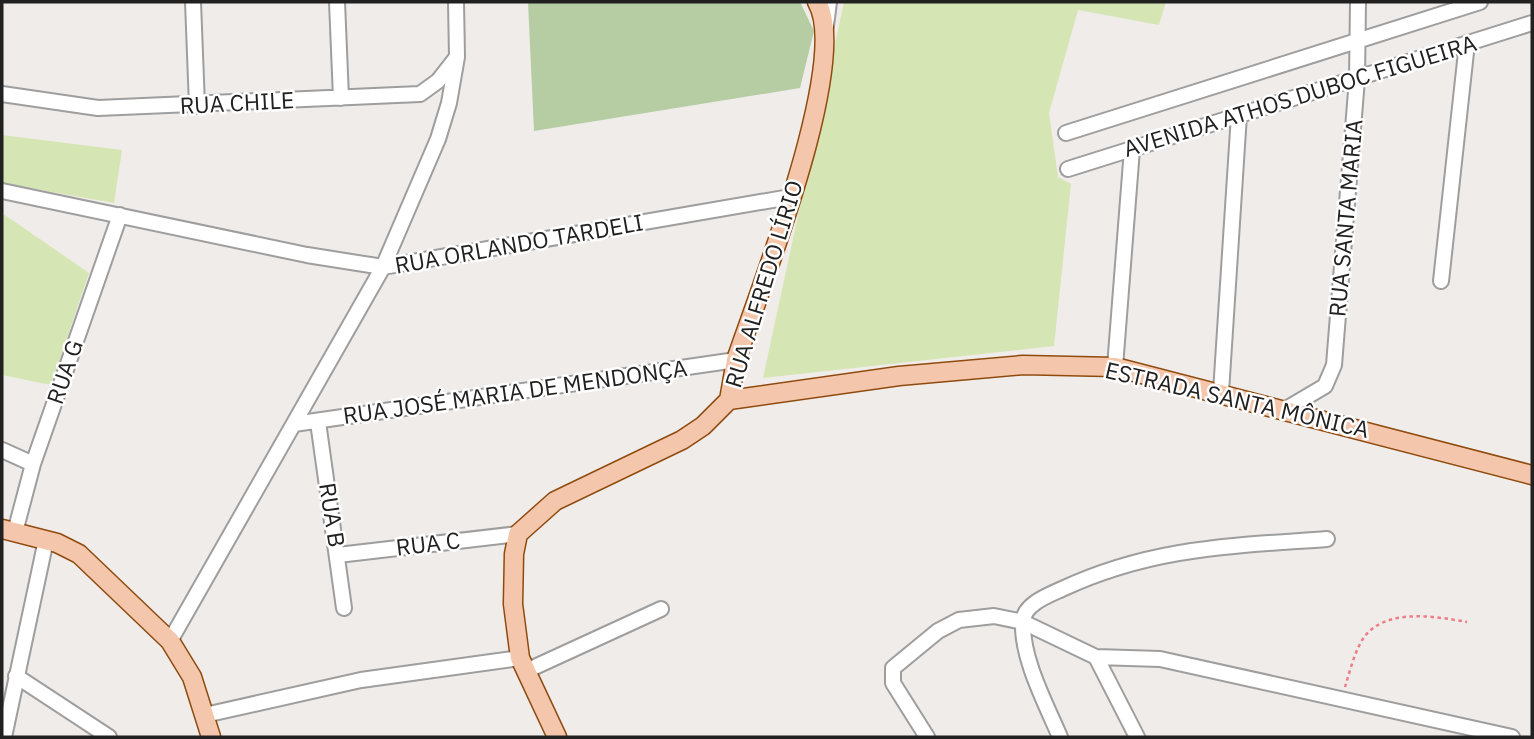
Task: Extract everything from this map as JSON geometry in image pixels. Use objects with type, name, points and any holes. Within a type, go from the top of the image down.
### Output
[{"type":"main road","name":"RUA ALFREDO LÍRIO","points":[[518,534],[538,513],[555,501],[682,439],[703,426],[729,400],[736,360],[813,120],[826,26],[817,2]]},
{"type":"main road","name":"ESTRADA SANTA MÔNICA","points":[[729,400],[899,376],[1023,365],[1115,367],[1221,392],[1532,475]]},
{"type":"main road","points":[[8,530],[46,540],[79,554],[170,641],[186,663],[211,737]]},
{"type":"main road","points":[[518,534],[514,554],[513,604],[523,664],[557,737]]},
{"type":"street","points":[[193,2],[197,106]]},
{"type":"street","points":[[337,2],[341,98]]},
{"type":"street","points":[[170,641],[383,267],[438,139],[449,103],[457,57],[456,2]]},
{"type":"street","points":[[826,26],[829,2]]},
{"type":"street","name":"RUA SANTA MARIA","points":[[1286,409],[1325,386],[1334,365],[1357,79],[1358,2]]},
{"type":"street","name":"AVENIDA ATHOS DUBOC FIGUEIRA","points":[[1066,133],[1480,2]]},
{"type":"street","name":"AVENIDA ATHOS DUBOC FIGUEIRA","points":[[1068,169],[1532,23]]},
{"type":"street","points":[[1441,281],[1467,43]]},
{"type":"street","name":"RUA CHILE","points":[[2,94],[98,108],[197,106],[420,94],[438,81],[457,57]]},
{"type":"street","points":[[1221,392],[1239,115]]},
{"type":"street","points":[[1115,367],[1132,149]]},
{"type":"street","name":"RUA ORLANDO TARDELI","points":[[2,191],[307,256],[383,267],[790,197]]},
{"type":"street","name":"RUA G","points":[[8,530],[120,215]]},
{"type":"street","name":"RUA JOSÉ MARIA DE MENDONÇA","points":[[294,424],[736,360]]},
{"type":"street","name":"RUA B","points":[[318,422],[344,608]]},
{"type":"street","points":[[2,450],[33,464]]},
{"type":"street","name":"RUA C","points":[[338,555],[518,534]]},
{"type":"street","points":[[1060,737],[1032,673],[1023,622],[1027,610],[1047,596],[1123,564],[1192,549],[1327,539]]},
{"type":"street","points":[[4,737],[46,540]]},
{"type":"street","points":[[205,715],[360,680],[523,664],[661,609]]},
{"type":"street","points":[[927,737],[893,682],[893,668],[930,636],[959,620],[994,616],[1023,622],[1096,657],[1160,659],[1342,697],[1512,737]]},
{"type":"street","points":[[1096,657],[1137,737]]},
{"type":"street","points":[[16,676],[109,737]]},
{"type":"path","points":[[1342,697],[1360,643],[1384,620],[1430,616],[1467,622]]},
{"type":"green space","points":[[528,2],[800,2],[814,31],[800,88],[534,131]]},
{"type":"green space","points":[[844,2],[1166,2],[1159,25],[1078,10],[1049,113],[1058,177],[1071,184],[1054,346],[763,378]]},
{"type":"green space","points":[[2,135],[122,150],[114,203],[2,183]]},
{"type":"green space","points":[[2,213],[89,273],[51,385],[2,375]]}]
